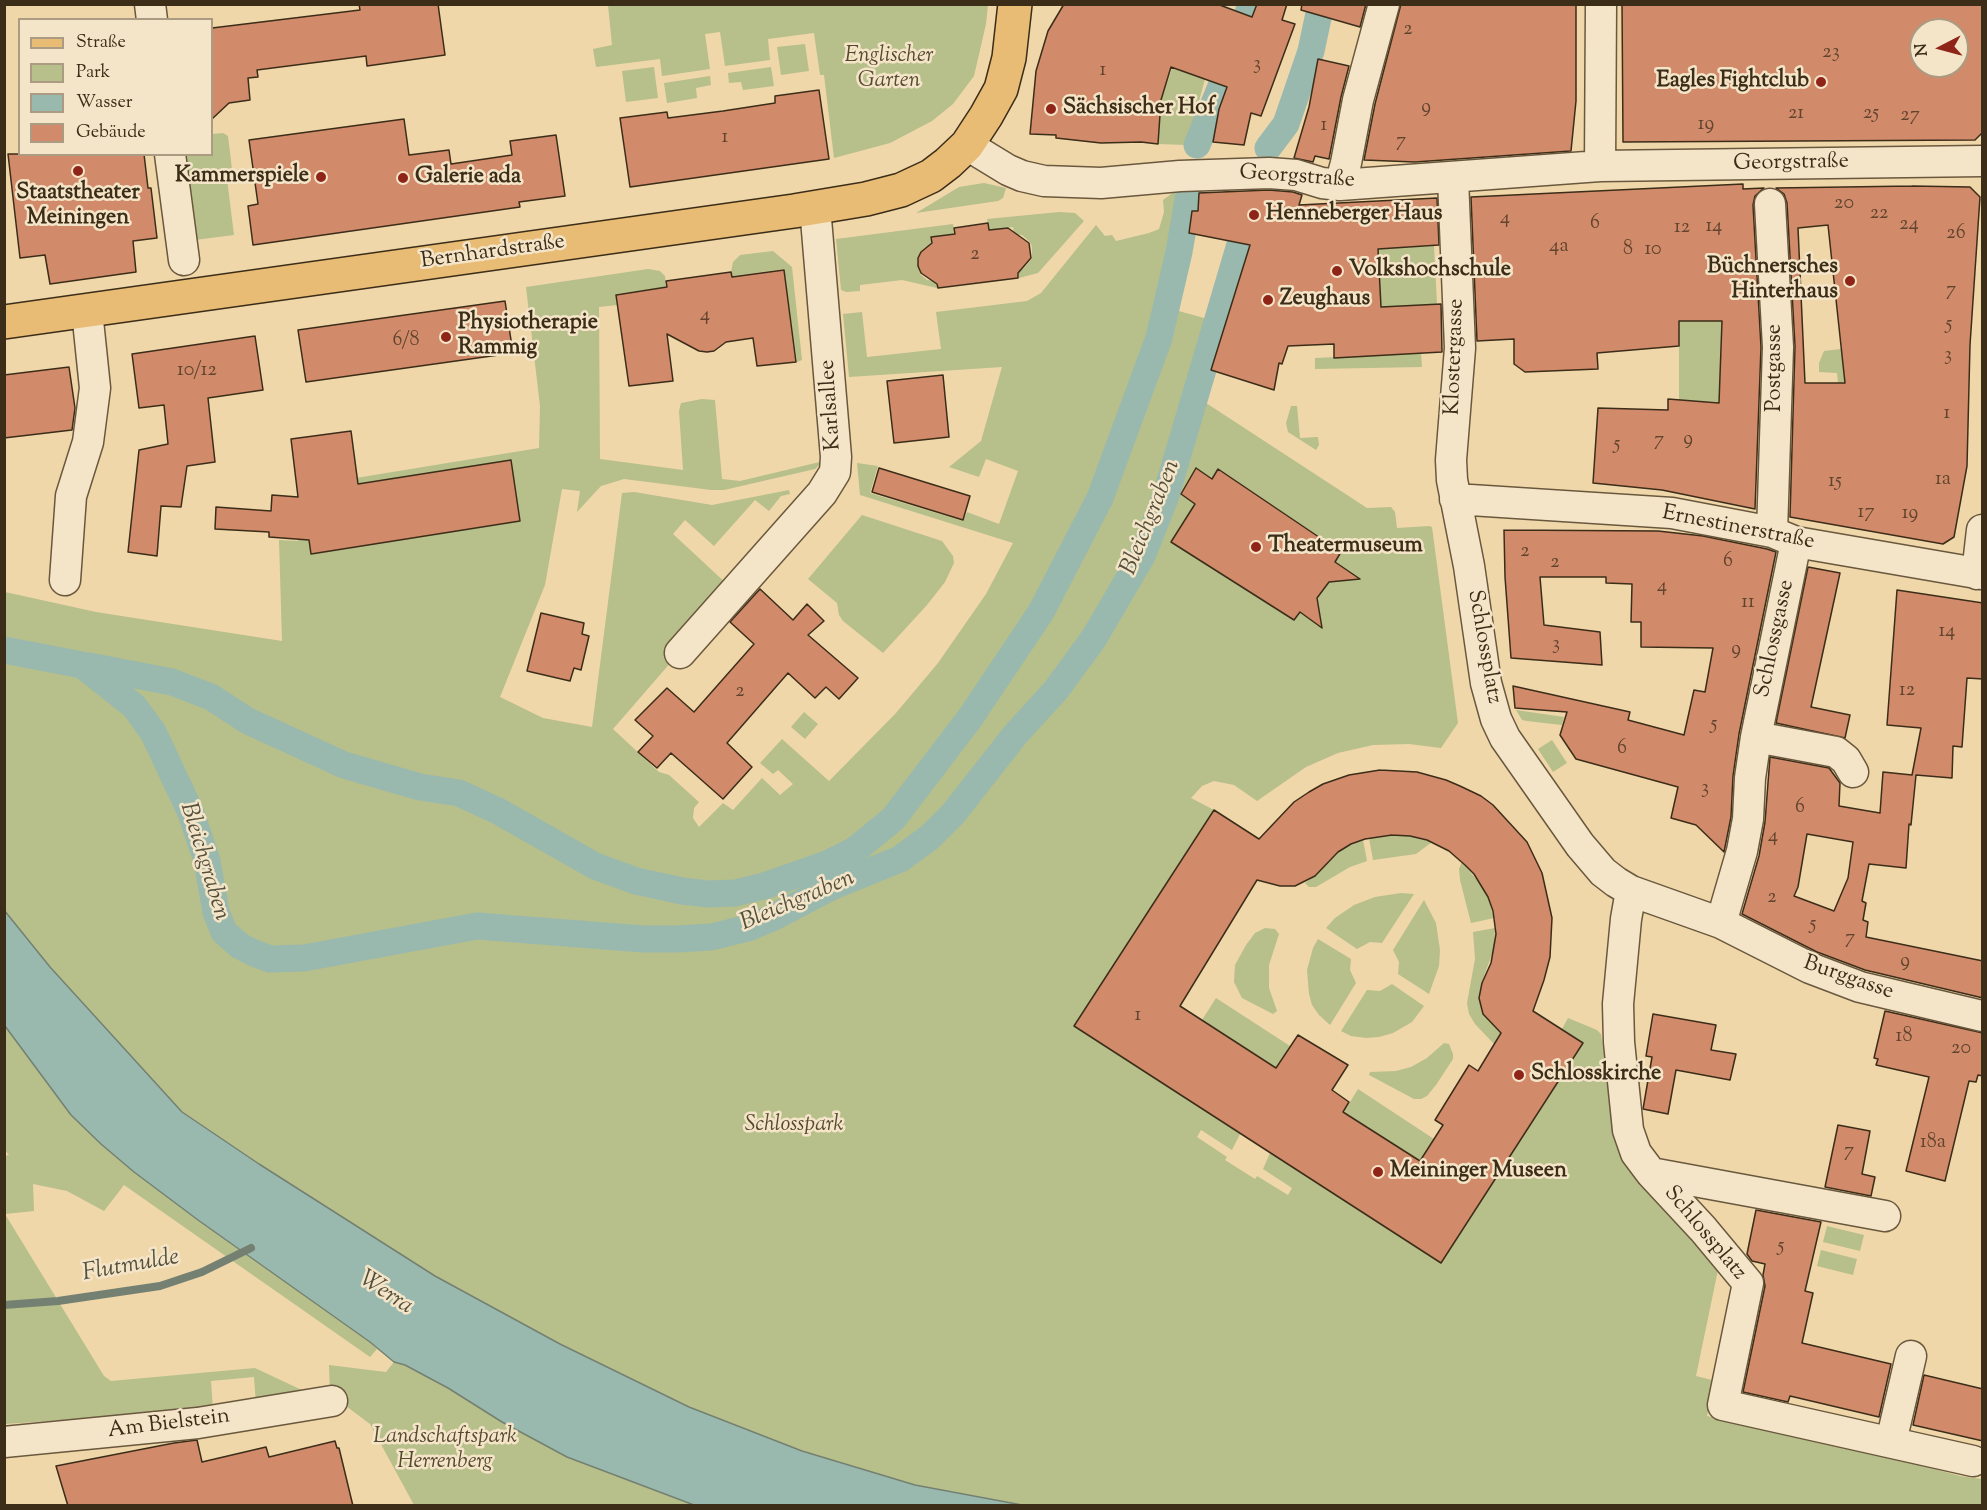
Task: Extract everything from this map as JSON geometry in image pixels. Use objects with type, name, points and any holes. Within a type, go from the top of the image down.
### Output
[{"type":"main road","name":"Bernhardstraße","points":[[4,322],[815,207],[866,199],[901,190],[931,176],[948,163],[967,145],[986,116],[1001,89],[1009,58],[1015,4]]},
{"type":"street","points":[[1340,184],[1358,100],[1384,4]]},
{"type":"street","points":[[1600,166],[1601,4]]},
{"type":"street","name":"Georgstraße","points":[[967,145],[1008,170],[1044,181],[1101,183],[1193,175],[1260,173],[1296,175],[1322,183],[1340,184],[1453,178],[1600,166],[1983,161]]},
{"type":"street","points":[[170,156],[184,260]]},
{"type":"street","name":"Klostergasse","points":[[1453,178],[1460,348],[1451,460],[1455,499]]},
{"type":"street","name":"Postgasse","points":[[1770,204],[1776,291],[1784,537]]},
{"type":"street","name":"Karlsallee","points":[[680,653],[822,493],[835,472],[836,457],[815,207]]},
{"type":"street","points":[[65,580],[71,496],[88,442],[95,388],[87,310]]},
{"type":"street","name":"Ernestinerstraße","points":[[1455,499],[1672,513],[1980,574]]},
{"type":"street","name":"Schlossplatz","points":[[1455,499],[1469,566],[1486,683],[1496,719],[1515,754],[1592,861],[1616,882],[1631,891],[1721,924]]},
{"type":"street","points":[[1980,574],[1983,530]]},
{"type":"street","name":"Schlossgasse","points":[[1721,924],[1742,851],[1748,819],[1750,778],[1784,537]]},
{"type":"street","points":[[1756,737],[1836,752],[1846,760],[1852,772]]},
{"type":"street","name":"Schlossplatz","points":[[1631,891],[1618,1004],[1619,1042],[1628,1130],[1636,1153],[1651,1173],[1703,1229],[1748,1283],[1723,1406],[1892,1442]]},
{"type":"street","name":"Burggasse","points":[[1721,924],[1810,968],[1860,987],[1983,1016]]},
{"type":"street","name":"Schlossplatz","points":[[1651,1173],[1885,1216]]},
{"type":"street","points":[[1911,1356],[1892,1442],[1973,1461]]},
{"type":"street","name":"Am Bielstein","points":[[4,1442],[198,1423],[332,1401]]},
{"type":"green space","name":"Englischer Garten","points":[[608,4],[988,5],[974,76],[953,104],[932,121],[890,143],[834,158],[824,75],[820,75],[814,33],[768,39],[770,60],[725,66],[720,32],[705,34],[710,69],[662,76],[660,59],[596,67],[593,49],[612,45]]},
{"type":"green space","points":[[805,44],[809,71],[781,75],[777,47]]},
{"type":"green space","points":[[1173,66],[1205,79],[1187,145],[1158,144],[1161,100]]},
{"type":"green space","points":[[654,67],[658,98],[626,102],[622,71]]},
{"type":"green space","points":[[771,67],[774,86],[743,90],[741,82],[729,83],[728,73]]},
{"type":"green space","points":[[710,76],[711,85],[696,88],[697,98],[667,103],[664,83]]},
{"type":"green space","points":[[223,133],[228,136],[232,169],[226,171],[234,235],[195,240],[183,156],[213,156],[213,134]]},
{"type":"green space","points":[[984,183],[1006,188],[1003,198],[998,201],[916,213],[959,187]]},
{"type":"green space","name":"Schlosspark","points":[[1178,189],[1183,189],[1161,306],[1211,320],[1205,340],[1219,345],[1203,401],[1367,508],[1391,507],[1395,512],[1397,528],[1432,527],[1458,723],[1441,748],[1409,744],[1373,745],[1338,753],[1306,767],[1257,801],[1234,785],[1214,781],[1202,786],[1191,798],[1214,810],[1074,1026],[1240,1134],[1232,1150],[1201,1130],[1197,1137],[1227,1157],[1225,1160],[1255,1179],[1257,1176],[1288,1195],[1292,1188],[1263,1169],[1270,1153],[1441,1263],[1583,1043],[1562,1029],[1568,1018],[1597,1030],[1601,1034],[1609,1088],[1625,1164],[1718,1270],[1696,1376],[1716,1381],[1707,1416],[1874,1453],[1960,1476],[1982,1479],[1982,1505],[1022,1506],[915,1485],[802,1451],[689,1407],[560,1344],[435,1276],[182,1112],[198,1220],[377,1349],[370,1357],[124,1185],[104,1211],[67,1191],[33,1184],[34,1211],[5,1214],[104,1376],[111,1381],[255,1368],[306,1392],[256,1405],[254,1377],[211,1381],[213,1410],[5,1424],[4,1156],[9,1155],[4,1149],[5,592],[96,612],[282,641],[279,540],[298,541],[301,487],[539,448],[540,406],[526,287],[648,269],[660,271],[665,276],[666,287],[616,294],[617,305],[599,307],[600,459],[683,470],[679,411],[681,403],[702,399],[715,400],[722,479],[740,481],[824,461],[815,469],[724,490],[624,479],[601,486],[577,512],[580,491],[562,489],[545,585],[500,697],[543,718],[592,727],[622,493],[634,492],[712,505],[789,490],[790,494],[781,496],[769,511],[755,500],[714,546],[685,520],[673,534],[728,585],[672,661],[613,729],[659,772],[669,775],[699,802],[694,808],[693,818],[699,827],[723,803],[733,810],[762,778],[780,795],[793,784],[778,770],[773,774],[760,763],[782,739],[829,781],[896,713],[938,663],[986,594],[1013,543],[860,495],[857,463],[878,466],[870,493],[963,521],[967,512],[999,524],[1018,471],[986,459],[979,477],[949,467],[981,441],[1002,367],[849,377],[843,314],[862,312],[867,357],[941,349],[936,312],[1027,301],[1041,293],[1096,225],[1105,236],[1112,235],[1116,241],[1159,229],[1164,212],[1163,200]]},
{"type":"green space","points":[[1059,212],[1075,213],[1084,221],[1038,273],[1019,278],[1018,270],[1023,269],[1032,259],[1030,242],[1022,235],[1014,234],[1013,227],[989,230],[987,219]]},
{"type":"green space","points":[[953,224],[955,234],[931,237],[932,245],[924,248],[917,259],[920,274],[927,280],[936,281],[937,288],[902,280],[860,285],[860,291],[841,290],[836,239]]},
{"type":"green space","points":[[1434,246],[1437,304],[1381,307],[1378,249]]},
{"type":"green space","points":[[773,251],[792,267],[802,360],[797,362],[784,269],[733,276],[731,272],[733,262],[740,255]]},
{"type":"green space","points":[[1679,321],[1722,321],[1719,402],[1679,400]]},
{"type":"green space","points":[[1841,349],[1859,382],[1838,383],[1837,373],[1819,372],[1819,363],[1824,351]]},
{"type":"green space","points":[[1421,353],[1422,367],[1315,369],[1315,358]]},
{"type":"green space","points":[[1291,406],[1297,406],[1300,438],[1318,437],[1319,445],[1316,450],[1288,432],[1286,423]]},
{"type":"green space","points":[[862,515],[942,541],[953,556],[954,563],[945,582],[883,653],[843,621],[839,615],[837,603],[808,579]]},
{"type":"green space","points":[[1516,710],[1564,717],[1562,725],[1527,721],[1522,720]]},
{"type":"green space","points":[[804,712],[818,724],[805,739],[791,727]]},
{"type":"green space","points":[[1552,740],[1567,763],[1553,772],[1538,749]]},
{"type":"green space","points":[[1392,835],[1411,836],[1432,842],[1416,854],[1373,860],[1369,838]]},
{"type":"green space","points":[[1363,840],[1367,861],[1350,867],[1316,887],[1309,887],[1305,883],[1343,848]]},
{"type":"green space","points":[[1462,862],[1481,885],[1494,918],[1471,923],[1460,880],[1459,869]]},
{"type":"green space","points":[[1401,893],[1414,894],[1382,943],[1370,942],[1357,949],[1326,928],[1335,918],[1354,905],[1375,897]]},
{"type":"green space","points":[[1424,900],[1436,923],[1440,950],[1439,966],[1429,994],[1398,974],[1399,962],[1393,950]]},
{"type":"green space","points":[[1265,928],[1275,929],[1279,934],[1269,965],[1269,988],[1277,1011],[1273,1014],[1242,998],[1234,982],[1235,965],[1246,945],[1255,933]]},
{"type":"green space","points":[[1495,928],[1494,948],[1479,998],[1483,1014],[1501,1034],[1494,1044],[1475,1024],[1469,1014],[1467,1003],[1475,959],[1473,932]]},
{"type":"green space","points":[[1318,939],[1351,959],[1350,970],[1356,983],[1330,1025],[1312,1005],[1309,994],[1307,970]]},
{"type":"green space","points":[[1392,984],[1424,1006],[1412,1022],[1393,1033],[1379,1037],[1351,1036],[1341,1031],[1367,990],[1380,991]]},
{"type":"green space","points":[[1216,998],[1290,1046],[1276,1067],[1202,1020]]},
{"type":"green space","points":[[1444,1043],[1449,1044],[1453,1059],[1436,1085],[1427,1096],[1421,1099],[1414,1099],[1369,1075],[1370,1072],[1396,1071],[1411,1067],[1427,1058]]},
{"type":"green space","points":[[1358,1089],[1434,1139],[1420,1161],[1344,1112]]},
{"type":"green space","points":[[1827,1226],[1864,1235],[1860,1251],[1823,1242]]},
{"type":"green space","points":[[1821,1250],[1857,1259],[1853,1275],[1817,1266]]},
{"type":"green space","name":"Landschaftspark Herrenberg","points":[[394,1362],[405,1365],[448,1388],[502,1422],[567,1457],[694,1505],[414,1505],[370,1424],[330,1394],[329,1365],[386,1372]]},
{"type":"water","name":"Werra","points":[[4,910],[50,967],[182,1112],[435,1276],[560,1344],[689,1407],[802,1451],[915,1485],[1022,1505],[694,1505],[567,1457],[502,1422],[448,1388],[405,1365],[394,1362],[370,1342],[134,1172],[71,1115],[5,1026]]},
{"type":"building","points":[[359,4],[438,4],[445,55],[367,66],[366,56],[257,70],[258,77],[248,78],[250,100],[229,103],[213,118],[213,28],[360,10]]},
{"type":"building","points":[[1064,4],[1217,4],[1252,17],[1257,4],[1287,4],[1282,20],[1295,24],[1261,116],[1251,113],[1244,145],[1213,142],[1219,109],[1227,87],[1171,67],[1161,100],[1158,144],[1101,143],[1056,138],[1056,135],[1030,134],[1036,71],[1048,31]]},
{"type":"building","points":[[1302,4],[1366,4],[1360,27],[1301,10]]},
{"type":"building","points":[[1401,4],[1576,4],[1576,101],[1571,151],[1415,162],[1364,160],[1375,104]]},
{"type":"building","points":[[1622,4],[1983,4],[1982,133],[1975,140],[1623,142]]},
{"type":"building","points":[[1318,59],[1349,66],[1329,159],[1315,156],[1313,162],[1294,158],[1309,107]]},
{"type":"building","points":[[819,90],[829,159],[630,187],[620,118],[667,112],[668,118],[723,111],[775,103],[775,96]]},
{"type":"building","points":[[404,119],[409,155],[449,150],[451,164],[512,155],[510,141],[556,135],[565,196],[519,202],[520,207],[253,245],[248,206],[258,204],[249,140]]},
{"type":"building","name":"Staatstheater Meiningen","points":[[8,154],[18,154],[18,156],[144,156],[157,238],[133,241],[136,272],[50,284],[45,255],[20,258]]},
{"type":"building","points":[[1743,184],[1743,189],[1764,188],[1755,196],[1753,205],[1761,347],[1755,509],[1662,490],[1593,483],[1598,408],[1668,410],[1668,399],[1719,403],[1722,321],[1679,321],[1679,346],[1597,353],[1598,369],[1525,372],[1514,364],[1514,339],[1477,341],[1471,197]]},
{"type":"building","points":[[1970,187],[1980,197],[1970,345],[1967,466],[1954,537],[1943,544],[1790,517],[1795,346],[1787,203],[1784,194],[1776,188]],"holes":[[[1828,225],[1845,383],[1805,383],[1798,228]]]},
{"type":"building","points":[[1269,190],[1302,195],[1299,205],[1437,198],[1439,245],[1378,249],[1381,307],[1441,304],[1442,352],[1334,358],[1334,344],[1288,346],[1282,364],[1279,363],[1274,390],[1211,370],[1250,245],[1189,233],[1192,211],[1198,211],[1199,193]]},
{"type":"building","points":[[988,223],[989,230],[1008,228],[1029,243],[1031,258],[1018,273],[1018,278],[938,288],[937,284],[921,273],[918,258],[921,252],[932,243],[931,237],[955,234],[954,228]]},
{"type":"building","points":[[784,270],[796,362],[757,366],[753,338],[726,342],[714,351],[707,352],[699,351],[667,334],[673,381],[629,386],[616,295],[667,287],[666,281],[731,272],[732,277]]},
{"type":"building","points":[[505,301],[513,353],[306,382],[298,330]]},
{"type":"building","points":[[255,336],[263,390],[208,398],[215,462],[187,466],[181,507],[161,506],[157,556],[128,552],[139,450],[168,444],[164,405],[139,408],[132,354]]},
{"type":"building","points":[[69,367],[75,408],[72,430],[4,438],[4,375]]},
{"type":"building","points":[[943,375],[949,437],[894,443],[887,381]]},
{"type":"building","points":[[351,431],[358,484],[511,460],[520,521],[311,554],[309,540],[269,537],[269,532],[215,529],[216,507],[271,511],[272,495],[298,497],[291,439]]},
{"type":"building","points":[[879,468],[970,496],[963,520],[872,492]]},
{"type":"building","name":"Theatermuseum","points":[[1196,468],[1212,479],[1218,469],[1341,552],[1335,562],[1360,579],[1329,582],[1317,598],[1322,628],[1300,612],[1294,620],[1171,542],[1195,504],[1181,494]]},
{"type":"building","points":[[1504,530],[1658,531],[1703,536],[1776,552],[1739,734],[1733,776],[1731,817],[1724,852],[1696,825],[1671,818],[1678,787],[1576,759],[1560,735],[1567,712],[1515,708],[1513,686],[1630,712],[1628,720],[1684,735],[1694,690],[1705,692],[1713,648],[1641,647],[1641,622],[1631,622],[1632,584],[1606,583],[1606,577],[1540,577],[1544,625],[1600,632],[1602,665],[1511,658]]},
{"type":"building","points":[[1808,567],[1840,573],[1811,707],[1850,715],[1845,738],[1776,723]]},
{"type":"building","points":[[760,589],[793,620],[807,604],[824,621],[808,635],[858,678],[839,699],[826,687],[815,698],[788,673],[727,743],[752,767],[723,799],[671,753],[657,768],[638,752],[653,736],[635,720],[667,688],[694,712],[754,644],[730,622]]},
{"type":"building","points":[[1897,590],[1983,603],[1983,679],[1967,678],[1962,747],[1953,746],[1952,778],[1916,775],[1906,868],[1869,864],[1862,901],[1866,903],[1863,920],[1868,922],[1866,937],[1983,961],[1983,998],[1865,970],[1817,952],[1742,914],[1759,856],[1765,822],[1770,757],[1829,768],[1840,783],[1839,806],[1880,813],[1883,772],[1912,775],[1921,728],[1887,725]],"holes":[[[1807,834],[1853,842],[1848,878],[1834,911],[1794,896],[1798,887]]]},
{"type":"building","points":[[541,613],[584,623],[582,634],[589,636],[581,670],[574,668],[570,681],[527,671]]},
{"type":"building","points":[[1380,770],[1417,772],[1446,780],[1481,796],[1493,805],[1527,842],[1542,873],[1552,918],[1550,957],[1533,1011],[1583,1043],[1441,1263],[1074,1026],[1214,810],[1259,839],[1294,802],[1323,784],[1349,775]],"holes":[[[1392,835],[1427,840],[1449,851],[1474,874],[1488,897],[1493,911],[1496,934],[1491,963],[1482,983],[1479,998],[1483,1014],[1501,1033],[1478,1071],[1469,1065],[1435,1120],[1443,1125],[1420,1161],[1343,1112],[1349,1102],[1332,1090],[1348,1065],[1298,1035],[1276,1068],[1180,1006],[1257,880],[1280,886],[1295,886],[1315,876],[1338,852],[1351,844],[1365,839]]]},
{"type":"building","points":[[1885,1011],[1983,1033],[1983,1076],[1978,1075],[1976,1082],[1969,1081],[1945,1181],[1906,1171],[1929,1077],[1876,1065],[1878,1059],[1874,1058]]},
{"type":"building","points":[[1653,1014],[1716,1025],[1711,1050],[1736,1054],[1730,1080],[1676,1070],[1668,1114],[1643,1109],[1652,1057],[1646,1056]]},
{"type":"building","points":[[1838,1125],[1870,1131],[1862,1174],[1875,1177],[1871,1196],[1825,1187]]},
{"type":"building","points":[[1756,1210],[1821,1222],[1805,1291],[1813,1293],[1802,1343],[1891,1364],[1879,1417],[1790,1396],[1788,1402],[1743,1392],[1765,1286],[1763,1275],[1765,1264],[1752,1261],[1747,1254]]},
{"type":"building","points":[[1924,1375],[1983,1389],[1983,1441],[1913,1425]]},
{"type":"building","points":[[197,1440],[202,1462],[266,1447],[269,1457],[335,1441],[339,1448],[353,1506],[68,1506],[56,1466]]},
{"type":"waterway","name":"Bleichgraben","points":[[1197,145],[1233,57],[1251,4]]},
{"type":"waterway","name":"Bleichgraben","points":[[1268,148],[1286,124],[1311,51],[1321,4]]},
{"type":"waterway","name":"Bleichgraben","points":[[89,666],[172,682],[211,697],[248,721],[344,765],[420,787],[459,793],[498,811],[595,866],[636,881],[682,891],[708,894],[735,893],[764,886],[827,864],[855,850],[893,819],[970,718],[1041,612],[1100,498],[1159,338],[1179,252],[1190,188]]},
{"type":"waterway","name":"Bleichgraben","points":[[4,650],[82,665],[134,706],[153,732],[191,813],[207,861],[216,912],[224,932],[240,946],[270,959],[304,958],[477,926],[643,939],[711,937],[748,928],[831,887],[900,859],[930,837],[953,814],[1015,735],[1056,690],[1094,638],[1142,556],[1165,498],[1241,241]]},
{"type":"waterway","name":"Flutmulde","points":[[4,1305],[58,1301],[160,1286],[202,1272],[251,1248]]},
{"type":"place","name":"Eagles Fightclub","points":[[1821,82]]},
{"type":"place","name":"Sächsischer Hof","points":[[1051,109]]},
{"type":"place","name":"Staatstheater Meiningen","points":[[78,171]]},
{"type":"place","name":"Kammerspiele","points":[[321,177]]},
{"type":"place","name":"Galerie ada","points":[[403,178]]},
{"type":"place","name":"Henneberger Haus","points":[[1254,215]]},
{"type":"place","name":"Volkshochschule","points":[[1337,271]]},
{"type":"place","name":"Büchnersches Hinterhaus","points":[[1850,281]]},
{"type":"place","name":"Zeughaus","points":[[1268,300]]},
{"type":"place","name":"Physiotherapie Rammig","points":[[446,337]]},
{"type":"place","name":"Theatermuseum","points":[[1256,547]]},
{"type":"place","name":"Schlosskirche","points":[[1519,1075]]},
{"type":"place","name":"Meininger Museen","points":[[1378,1172]]}]
